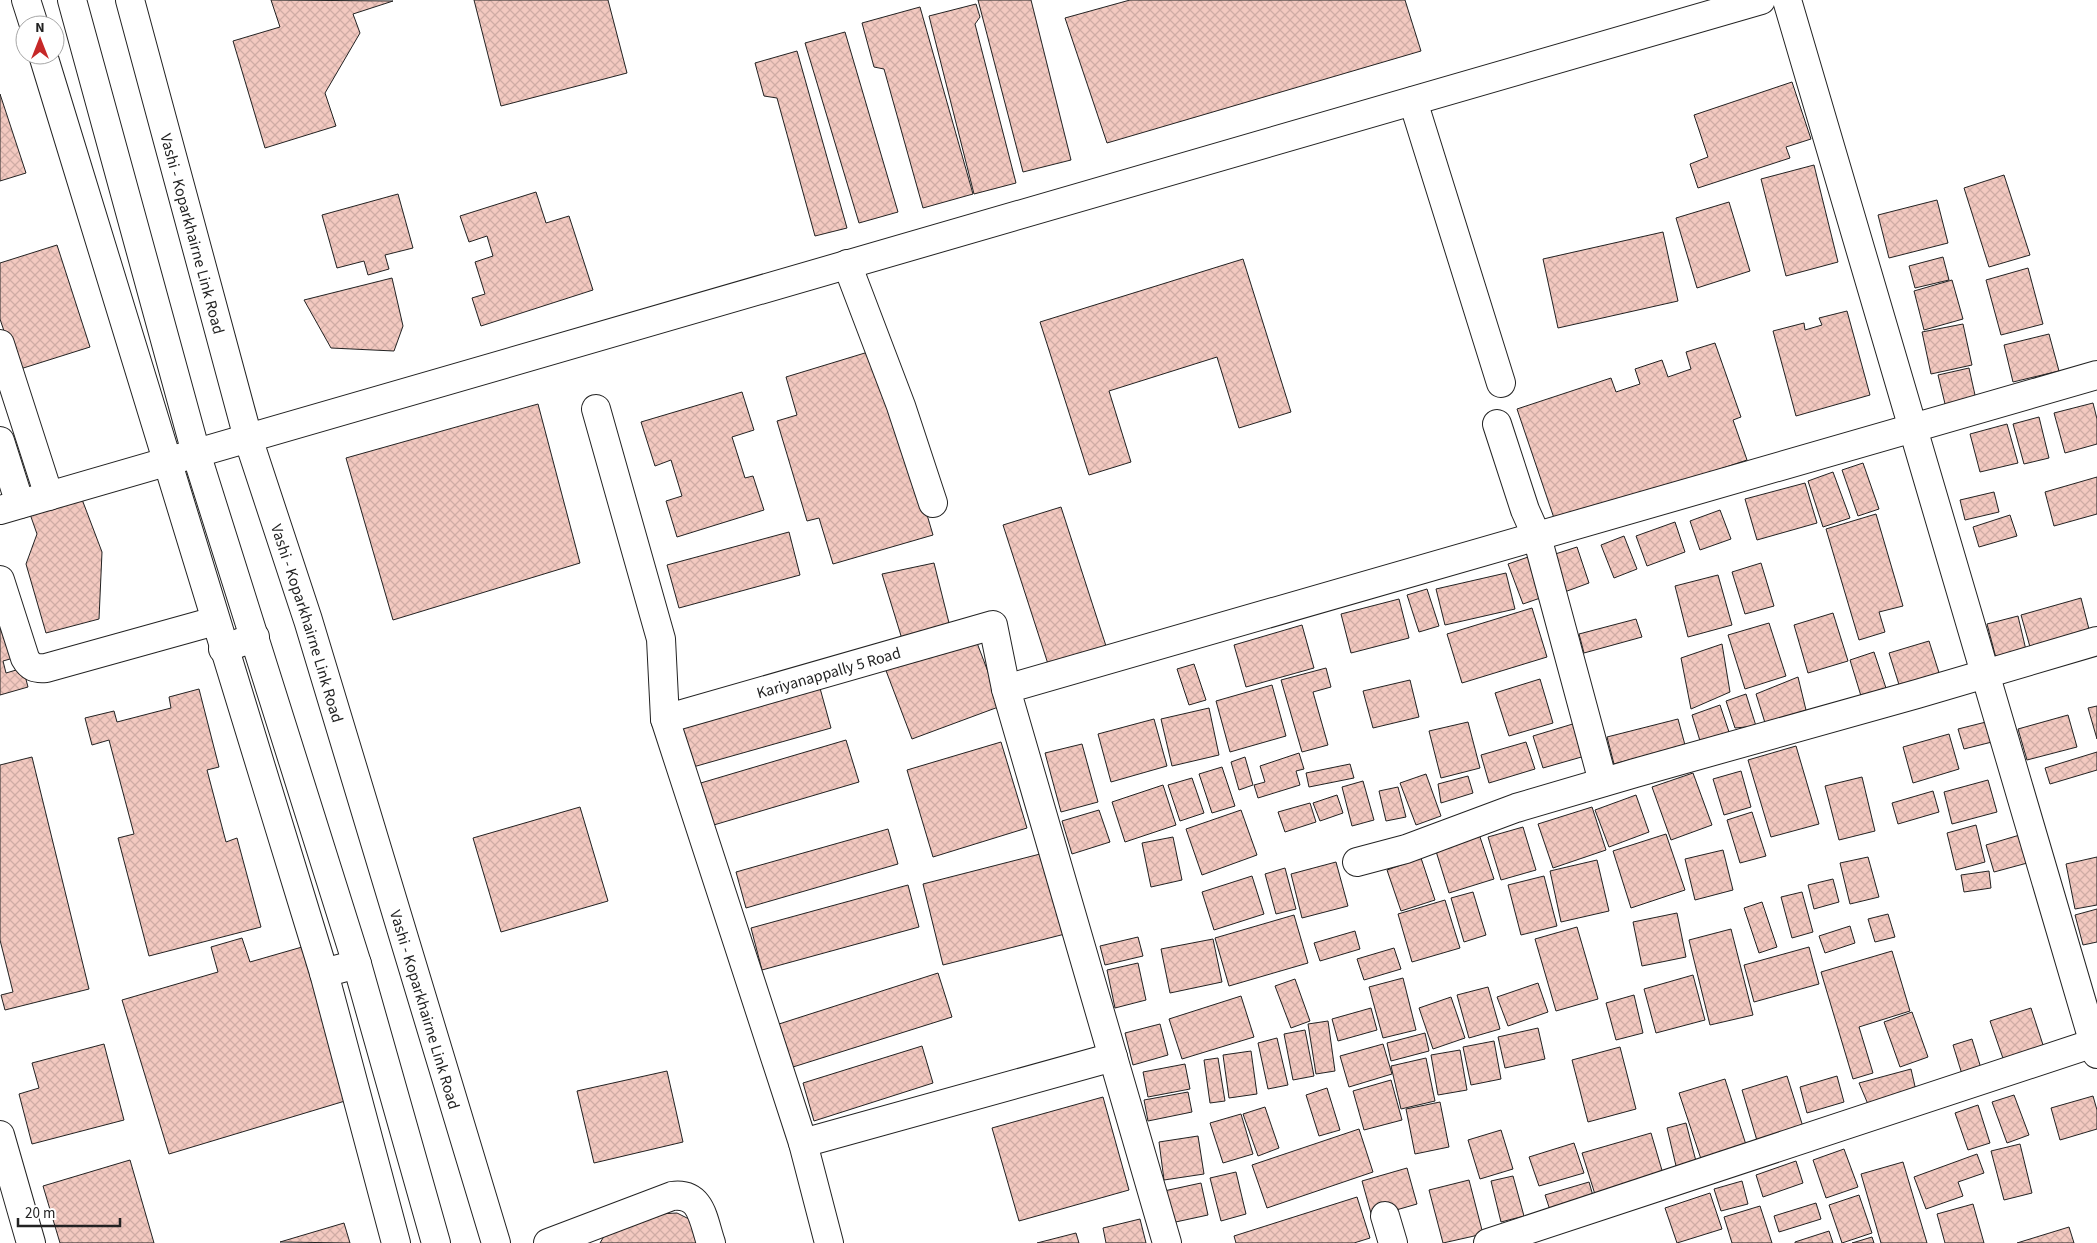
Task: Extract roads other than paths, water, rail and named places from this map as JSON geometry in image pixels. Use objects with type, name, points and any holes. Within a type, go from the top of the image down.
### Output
[{"type":"street","points":[[26,0],[31,15]]},
{"type":"street","points":[[72,0],[196,453],[356,964],[436,1243]]},
{"type":"street","name":"Vashi - Koparkhairne Link Road","points":[[130,0],[248,438],[308,620],[496,1243]]},
{"type":"street","points":[[0,442],[10,507],[1761,0]]},
{"type":"street","points":[[1488,1243],[1554,1232],[2096,1046],[1787,0]]},
{"type":"street","points":[[46,65],[324,973],[396,1243]]},
{"type":"street","points":[[1413,101],[1501,383]]},
{"type":"street","points":[[847,264],[900,406],[933,503]]},
{"type":"street","points":[[0,344],[49,496]]},
{"type":"street","points":[[1167,1243],[1006,689],[2097,375]]},
{"type":"street","points":[[596,409],[661,639],[665,719],[803,1143],[830,1243]]},
{"type":"street","points":[[1497,424],[1525,510],[1537,537],[1603,782]]},
{"type":"street","points":[[0,580],[25,658],[29,665],[36,669],[46,668],[215,621]]},
{"type":"street","name":"Kariyanappally 5 Road","points":[[665,719],[993,625],[1006,689]]},
{"type":"street","points":[[224,649],[255,637]]},
{"type":"street","points":[[1357,862],[1406,849],[1516,808],[1603,782],[2097,641]]},
{"type":"street","points":[[324,973],[356,964]]},
{"type":"street","points":[[803,1143],[1113,1056]]},
{"type":"street","points":[[0,1135],[31,1243]]},
{"type":"street","points":[[563,1240],[672,1196],[681,1195],[691,1197],[696,1202],[711,1243]]},
{"type":"street","points":[[1385,1216],[1393,1243]]}]
